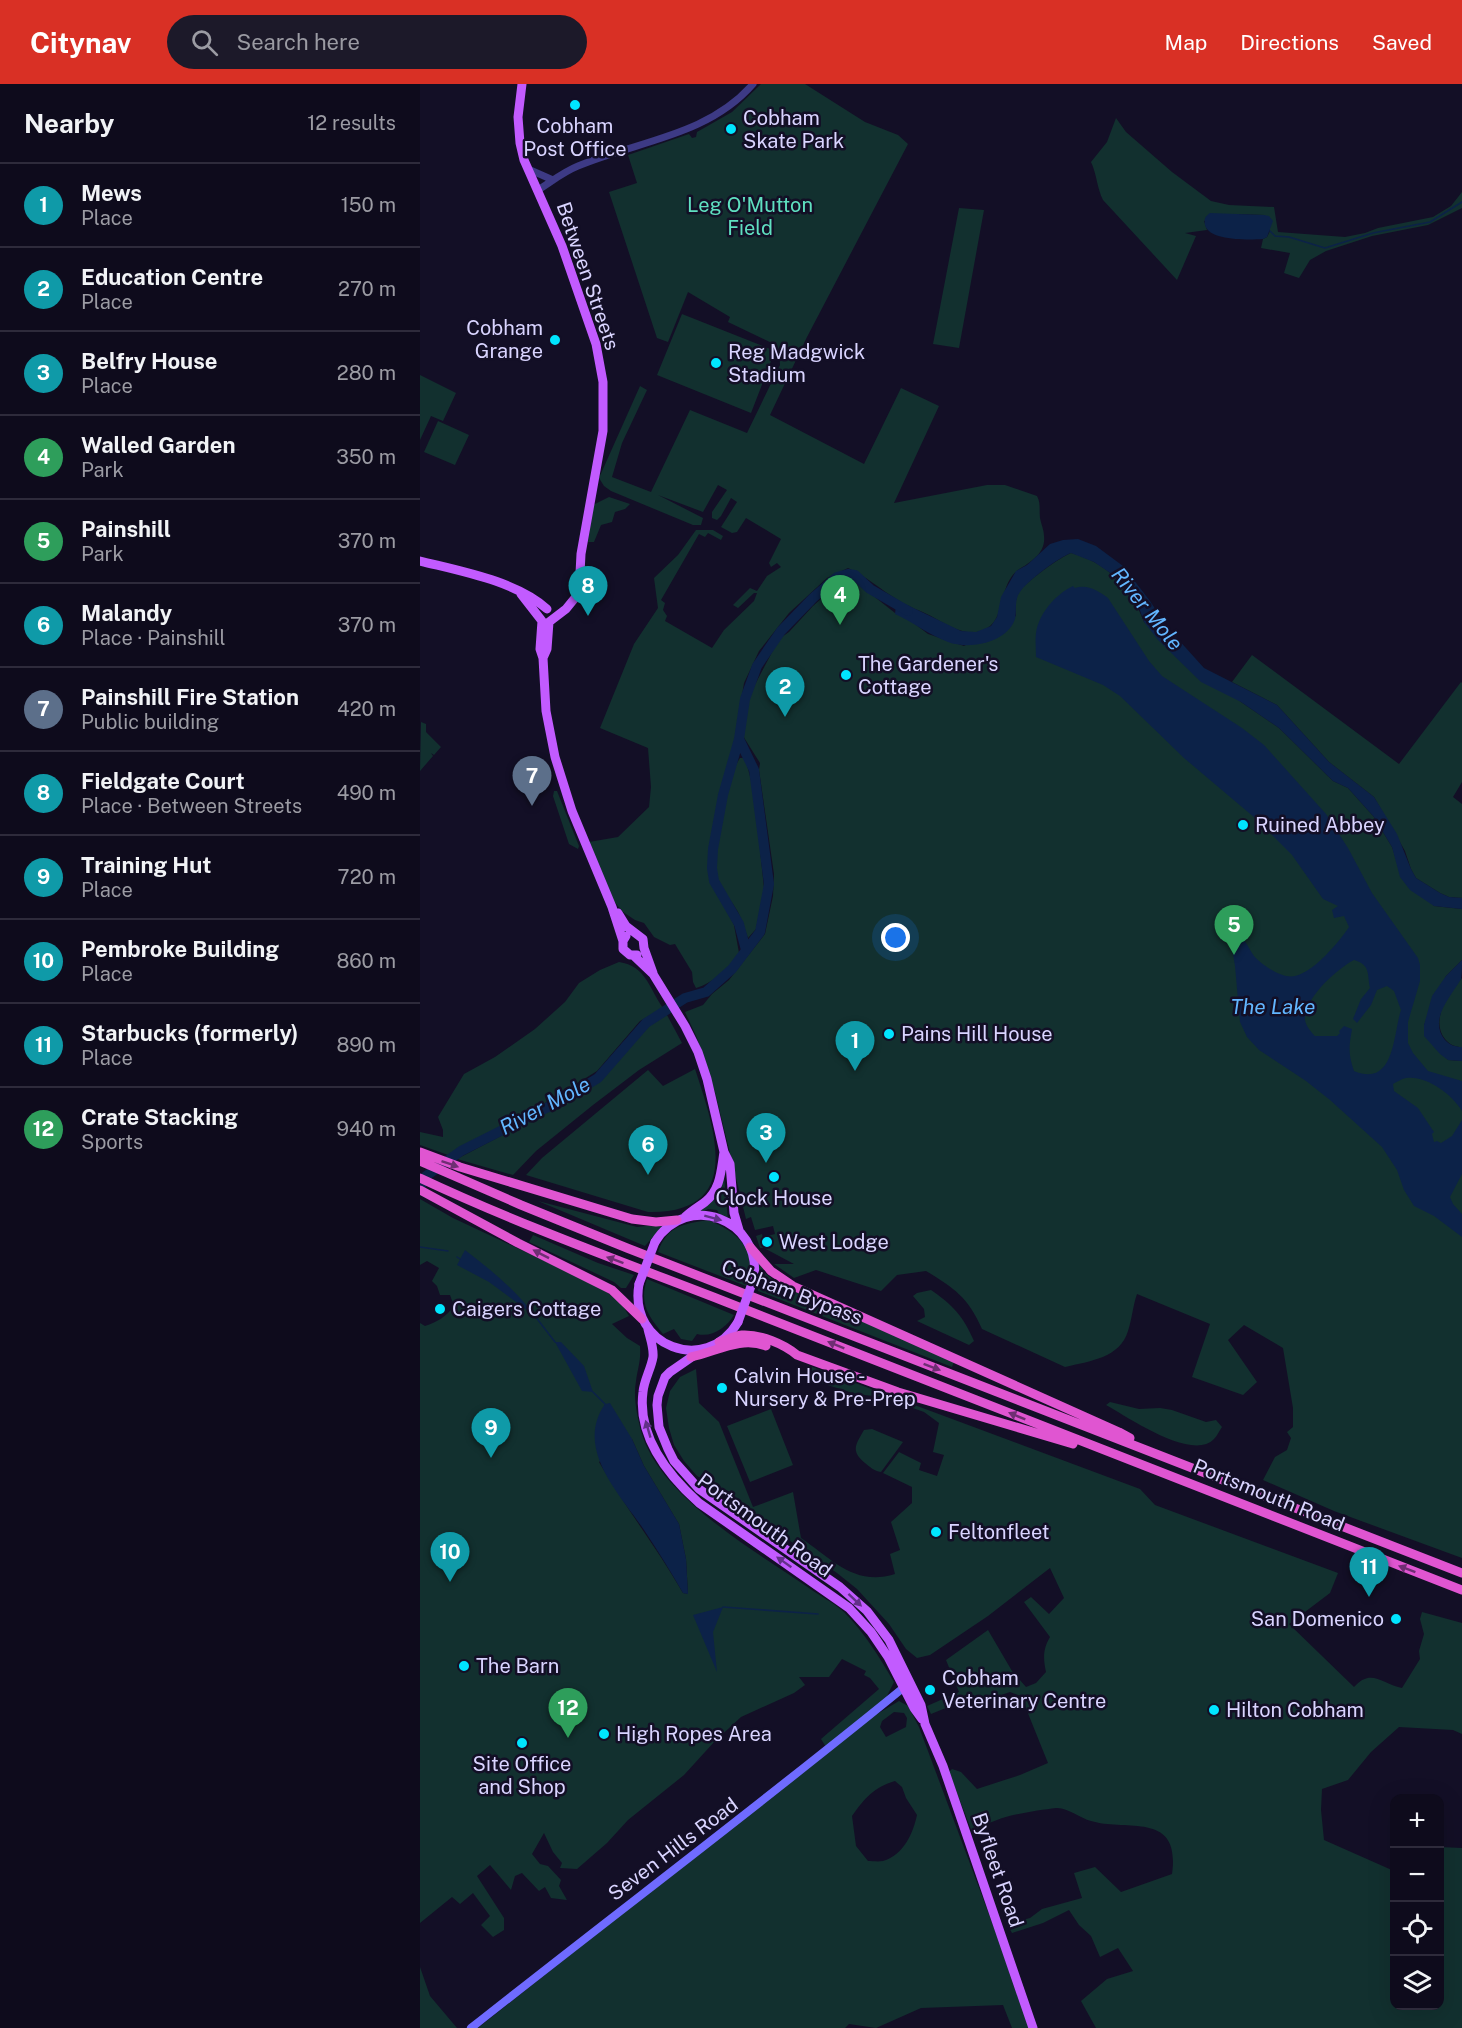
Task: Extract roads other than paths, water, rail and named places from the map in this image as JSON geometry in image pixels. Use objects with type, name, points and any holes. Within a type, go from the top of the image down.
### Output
[{"type":"highway","points":[[420,1152],[632,1219],[656,1222],[681,1219]]},
{"type":"highway","name":"Cobham Bypass","points":[[420,1161],[627,1248],[1153,1452]]},
{"type":"highway","name":"Cobham Bypass","points":[[420,1178],[604,1256],[1130,1460]]},
{"type":"highway","points":[[420,1190],[612,1290],[642,1319]]},
{"type":"highway","points":[[750,1247],[783,1282],[1119,1432],[1153,1452]]},
{"type":"highway","points":[[718,1342],[738,1336],[751,1336],[790,1349],[797,1355]]},
{"type":"highway","points":[[691,1357],[736,1343],[748,1342],[797,1355],[898,1392],[1130,1460]]},
{"type":"highway","name":"Portsmouth Road","points":[[1153,1452],[1462,1573]]},
{"type":"highway","name":"Portsmouth Road","points":[[1130,1460],[1462,1590]]},
{"type":"main road","name":"Between Streets","points":[[522,84],[519,102],[519,135],[527,169],[558,235],[578,290],[596,344],[603,382],[603,431],[582,549],[580,591],[570,604],[547,616]]},
{"type":"main road","points":[[420,561],[482,578],[519,592],[547,616],[548,649],[543,658],[546,717],[558,772],[572,812],[612,907],[625,951],[633,955],[653,974]]},
{"type":"main road","points":[[612,907],[626,926],[644,939],[644,948],[653,974],[685,1026],[704,1069],[731,1172],[734,1213],[739,1230]]},
{"type":"main road","points":[[623,940],[629,934],[634,933]]},
{"type":"main road","points":[[633,955],[641,953],[644,948]]},
{"type":"main road","points":[[681,1219],[698,1215],[712,1217],[739,1230],[750,1247],[755,1267],[754,1278],[738,1322],[718,1342],[703,1349],[675,1348],[658,1339],[642,1319],[637,1298],[639,1284],[655,1242],[666,1229],[706,1201],[716,1189],[721,1175],[724,1152]]},
{"type":"main road","name":"Portsmouth Road","points":[[648,1329],[653,1355],[642,1393],[644,1414],[648,1434],[666,1468],[677,1483],[699,1503],[849,1608]]},
{"type":"main road","name":"Portsmouth Road","points":[[703,1349],[677,1365],[667,1376],[658,1395],[659,1427],[668,1449],[678,1466],[699,1489],[791,1552]]},
{"type":"main road","name":"Byfleet Road","points":[[791,1552],[840,1587],[867,1611],[889,1640],[914,1708],[925,1724],[942,1764],[1034,2028]]},
{"type":"main road","name":"Byfleet Road","points":[[849,1608],[871,1632],[905,1684]]},
{"type":"main road","name":"Seven Hills Road","points":[[471,2028],[607,1920],[786,1784],[895,1695],[905,1684]]},
{"type":"street","points":[[538,190],[578,165],[702,123],[729,106],[753,84]]},
{"type":"street","points":[[527,169],[553,180]]},
{"type":"water","points":[[1210,213],[1264,215],[1269,216],[1273,221],[1267,237],[1263,239],[1221,237],[1208,230],[1205,225],[1205,219]]},
{"type":"water","points":[[1078,539],[1096,546],[1123,566],[1167,627],[1204,668],[1277,705],[1329,762],[1374,797],[1397,834],[1416,878],[1449,897],[1462,898],[1462,909],[1434,906],[1410,890],[1400,877],[1392,847],[1374,817],[1348,788],[1333,781],[1279,728],[1241,702],[1201,682],[1158,640],[1144,622],[1137,602],[1123,584],[1094,562],[1071,553],[1043,570],[1018,595],[1015,619],[1011,627],[996,639],[976,645],[948,642],[895,614],[896,605],[901,602],[961,631],[976,632],[991,626],[997,617],[1001,597],[1016,571],[1027,565],[1050,544]]},
{"type":"water","name":"The Lake","points":[[1073,586],[1089,588],[1108,598],[1149,661],[1162,676],[1264,745],[1326,814],[1348,848],[1372,893],[1418,958],[1420,981],[1408,1022],[1408,1043],[1428,1071],[1462,1081],[1462,1111],[1445,1092],[1422,1080],[1402,1079],[1393,1084],[1394,1091],[1418,1108],[1434,1132],[1432,1134],[1434,1142],[1441,1143],[1452,1136],[1462,1120],[1462,1174],[1450,1197],[1462,1214],[1462,1237],[1434,1216],[1414,1206],[1404,1190],[1397,1170],[1382,1147],[1330,1100],[1259,1050],[1247,1037],[1240,1022],[1228,923],[1258,960],[1273,971],[1290,976],[1302,973],[1318,963],[1349,927],[1344,916],[1334,918],[1332,910],[1338,906],[1323,899],[1292,855],[1255,818],[1184,758],[1120,696],[1103,685],[1036,657],[1036,633],[1041,618],[1049,605]],"holes":[[[1354,960],[1366,967],[1370,988],[1361,999],[1353,1019],[1357,1023],[1371,1005],[1377,990],[1387,986],[1394,991],[1401,1010],[1390,1056],[1378,1072],[1367,1074],[1354,1071],[1350,1050],[1352,1029],[1344,1026],[1337,1036],[1315,1036],[1305,1020],[1310,1003],[1323,985],[1347,964]]]},
{"type":"water","points":[[1462,960],[1461,979],[1443,1008],[1439,1024],[1440,1032],[1445,1040],[1457,1047],[1462,1047],[1462,1061],[1448,1060],[1440,1054],[1424,1036],[1424,1025],[1432,996],[1446,976]]},
{"type":"water","points":[[465,1250],[511,1289],[535,1316],[489,1282],[457,1265]]},
{"type":"water","points":[[555,1342],[561,1342],[584,1366],[593,1392],[582,1391]]},
{"type":"water","points":[[610,1403],[679,1524],[686,1559],[688,1594],[683,1593],[644,1530],[613,1486],[597,1454],[595,1438],[597,1421],[605,1404]]},
{"type":"water","points":[[723,1607],[713,1632],[717,1672],[693,1615]]},
{"type":"waterway","points":[[1270,231],[1275,236],[1289,237],[1325,248],[1373,233],[1430,222],[1462,202]]},
{"type":"waterway","name":"River Mole","points":[[746,950],[739,924],[714,881],[712,868],[713,849],[723,795],[739,739],[745,699],[757,666],[781,631],[837,577],[855,575],[870,589],[908,611]]},
{"type":"waterway","name":"River Mole","points":[[420,1187],[426,1176],[461,1151],[564,1099],[598,1078],[646,1023],[685,998],[706,992],[732,969],[760,932],[769,884],[754,770],[739,739]]},
{"type":"waterway","points":[[420,1247],[448,1251]]},
{"type":"waterway","points":[[535,1316],[555,1342]]},
{"type":"waterway","points":[[593,1392],[605,1404]]},
{"type":"waterway","points":[[723,1607],[818,1614]]},
{"type":"place","name":"Cobham Post Office","points":[[575,105]]},
{"type":"place","name":"Cobham Skate Park","points":[[731,129]]},
{"type":"place","name":"Cobham Grange","points":[[555,340]]},
{"type":"place","name":"Reg Madgwick Stadium","points":[[716,363]]},
{"type":"place","name":"Fieldgate Court","points":[[588,616]]},
{"type":"place","name":"Walled Garden","points":[[840,625]]},
{"type":"place","name":"The Gardener's Cottage","points":[[846,675]]},
{"type":"place","name":"Education Centre","points":[[785,717]]},
{"type":"place","name":"Painshill Fire Station","points":[[532,806]]},
{"type":"place","name":"Ruined Abbey","points":[[1243,825]]},
{"type":"place","name":"Painshill","points":[[1234,955]]},
{"type":"place","name":"Pains Hill House","points":[[889,1034]]},
{"type":"place","name":"Mews","points":[[855,1071]]},
{"type":"place","name":"Belfry House","points":[[766,1163]]},
{"type":"place","name":"Malandy","points":[[648,1175]]},
{"type":"place","name":"Clock House","points":[[774,1177]]},
{"type":"place","name":"West Lodge","points":[[767,1242]]},
{"type":"place","name":"Caigers Cottage","points":[[440,1309]]},
{"type":"place","name":"Calvin House - Nursery & Pre-Prep","points":[[722,1388]]},
{"type":"place","name":"Training Hut","points":[[491,1458]]},
{"type":"place","name":"Feltonfleet","points":[[936,1532]]},
{"type":"place","name":"Pembroke Building","points":[[450,1582]]},
{"type":"place","name":"Starbucks (formerly)","points":[[1369,1597]]},
{"type":"place","name":"San Domenico","points":[[1396,1619]]},
{"type":"place","name":"The Barn","points":[[464,1666]]},
{"type":"place","name":"Cobham Veterinary Centre","points":[[930,1690]]},
{"type":"place","name":"Hilton Cobham","points":[[1214,1710]]},
{"type":"place","name":"High Ropes Area","points":[[604,1734]]},
{"type":"place","name":"Crate Stacking","points":[[568,1738]]},
{"type":"place","name":"Site Office and Shop","points":[[522,1743]]},
{"type":"park label","name":"Leg O'Mutton Field","points":[[750,216]]}]
